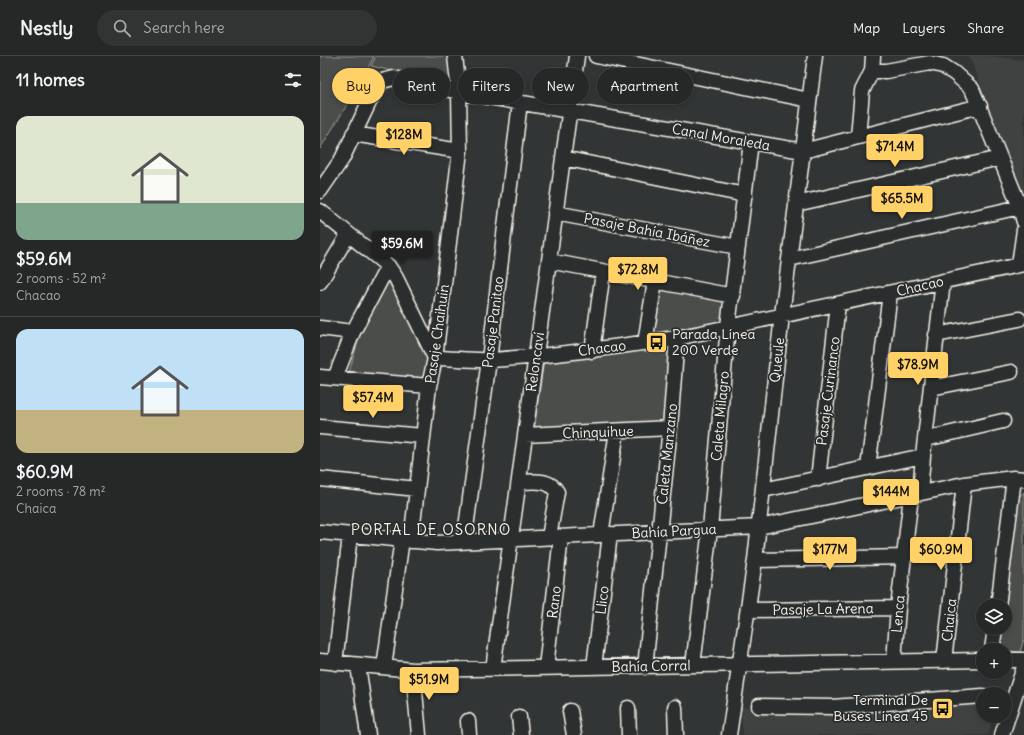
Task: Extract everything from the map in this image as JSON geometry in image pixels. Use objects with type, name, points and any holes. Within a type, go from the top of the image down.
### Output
[{"type":"street","name":"Pasaje Chaihuín","points":[[455,56],[458,83]]},
{"type":"street","name":"Reloncaví","points":[[493,669],[577,56]]},
{"type":"street","points":[[596,56],[809,100]]},
{"type":"street","name":"Queule","points":[[729,735],[755,560],[782,315],[815,56]]},
{"type":"street","points":[[858,137],[862,92],[872,71],[873,56]]},
{"type":"street","points":[[872,71],[886,71],[930,63],[943,66],[954,73],[972,89],[1020,207],[1024,222]]},
{"type":"street","name":"Canal Moraleda","points":[[320,190],[342,159],[374,92],[382,81],[394,78],[458,92]]},
{"type":"street","name":"Canal Moraleda","points":[[524,103],[803,151],[980,106]]},
{"type":"street","name":"Pasaje Chaihuín","points":[[384,668],[417,490],[429,386],[435,358],[460,151],[459,104]]},
{"type":"street","name":"Pasaje Panitao","points":[[464,542],[489,360],[520,104]]},
{"type":"street","points":[[353,134],[460,151]]},
{"type":"street","name":"Caleta Milagro","points":[[693,665],[710,530],[728,326],[733,296],[751,142]]},
{"type":"street","points":[[563,158],[745,195]]},
{"type":"street","points":[[796,204],[1000,158]]},
{"type":"street","points":[[789,259],[1020,207]]},
{"type":"street","points":[[320,211],[388,266],[396,278],[435,358]]},
{"type":"street","name":"Pasaje Bahía Ibáñez","points":[[555,213],[738,247]]},
{"type":"street","points":[[1021,265],[1024,230]]},
{"type":"street","points":[[320,282],[348,234]]},
{"type":"street","points":[[549,262],[733,296]]},
{"type":"street","name":"Chacao","points":[[435,358],[489,360],[592,351],[677,338],[1021,265]]},
{"type":"street","points":[[335,378],[352,332],[388,266]]},
{"type":"street","points":[[592,351],[603,272]]},
{"type":"street","points":[[645,343],[655,281]]},
{"type":"street","name":"Lenca","points":[[894,661],[898,608],[905,556],[926,439],[943,281]]},
{"type":"street","points":[[868,468],[890,293]]},
{"type":"street","name":"Pasaje Curinanco","points":[[818,479],[838,304]]},
{"type":"street","points":[[936,335],[1018,319]]},
{"type":"street","points":[[320,328],[352,332]]},
{"type":"street","name":"Caleta Manzano","points":[[645,667],[670,428],[677,338]]},
{"type":"street","points":[[931,388],[1011,372]]},
{"type":"street","points":[[320,377],[429,386]]},
{"type":"street","points":[[926,439],[1003,421]]},
{"type":"street","points":[[320,427],[423,436]]},
{"type":"street","name":"Chinquihue","points":[[525,435],[670,428]]},
{"type":"street","name":"Llico","points":[[594,666],[617,431]]},
{"type":"street","points":[[763,490],[923,456]]},
{"type":"street","points":[[999,599],[1019,478]]},
{"type":"street","name":"Bahía Pargua","points":[[320,532],[437,543],[759,527],[964,484],[1019,478]]},
{"type":"street","points":[[320,479],[417,490]]},
{"type":"street","name":"Rano","points":[[519,482],[548,482],[557,492],[556,537],[546,667]]},
{"type":"street","name":"Chaica","points":[[944,661],[964,484]]},
{"type":"street","points":[[334,663],[350,535]]},
{"type":"street","points":[[755,560],[905,556]]},
{"type":"street","name":"Pasaje La Arena","points":[[748,610],[898,608]]},
{"type":"street","name":"Bahía Corral","points":[[320,661],[413,670],[976,660]]},
{"type":"street","points":[[1012,660],[1024,660]]},
{"type":"street","points":[[358,665],[368,735]]},
{"type":"street","points":[[1012,690],[1024,667]]},
{"type":"street","points":[[413,670],[419,735]]},
{"type":"street","points":[[759,706],[832,707],[976,697]]},
{"type":"street","points":[[675,707],[676,735]]},
{"type":"street","points":[[628,708],[629,735]]},
{"type":"street","points":[[570,711],[574,735]]},
{"type":"street","points":[[519,717],[521,735]]},
{"type":"street","points":[[468,721],[469,735]]},
{"type":"street","points":[[1002,735],[1004,723]]},
{"type":"shaded area","points":[[320,56],[374,56],[368,68],[332,68],[332,104],[348,104],[320,149]]},
{"type":"shaded area","points":[[376,56],[447,56],[449,68],[393,68],[393,71],[385,68],[371,66]]},
{"type":"shaded area","points":[[969,56],[989,56],[1024,60],[1024,197]]},
{"type":"shaded area","points":[[450,73],[452,85],[450,85]]},
{"type":"shaded area","points":[[390,275],[430,360],[424,380],[349,372],[362,328]]},
{"type":"shaded area","points":[[659,286],[726,300],[723,321],[654,333]]},
{"type":"shaded area","points":[[672,343],[666,424],[534,430],[544,360]]},
{"type":"shaded area","points":[[1024,492],[1024,639],[1020,652],[1012,651],[1012,643],[1002,643],[1002,635],[1012,635],[1012,599],[1007,599],[1019,497]]},
{"type":"shaded area","points":[[976,702],[976,723],[992,723],[988,735],[743,735],[741,707],[816,712]]},
{"type":"place","name":"Parada Línea 200 Verde","points":[[656,342]]},
{"type":"place","name":"Terminal De Buses Línea 45","points":[[943,708]]},
{"type":"district","name":"PORTAL DE OSORNO","points":[[431,529]]}]
